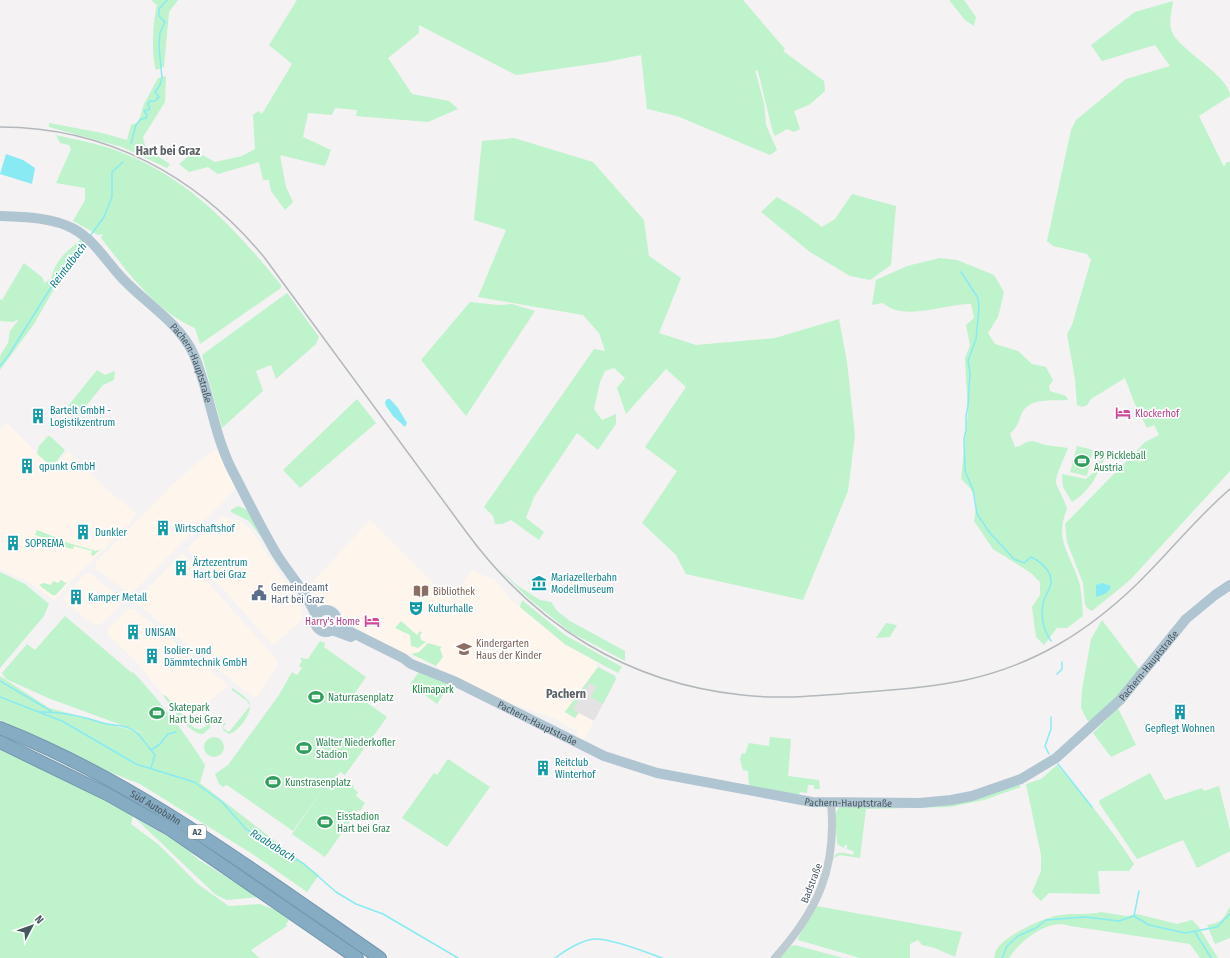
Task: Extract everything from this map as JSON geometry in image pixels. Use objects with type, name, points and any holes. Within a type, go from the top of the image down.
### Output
[{"type":"highway","name":"Süd Autobahn","points":[[0,728],[56,753],[181,822],[380,958]]},
{"type":"highway","name":"Süd Autobahn","points":[[0,742],[107,794],[171,830],[357,958]]},
{"type":"main road","name":"Pachern-Hauptstraße","points":[[0,216],[58,222],[85,236],[94,244],[123,278],[180,334],[191,349],[201,372],[219,441],[276,553],[303,592],[320,613]]},
{"type":"main road","name":"Pachern-Hauptstraße","points":[[334,626],[348,636],[400,662],[412,664],[457,683],[604,756],[627,764],[657,773],[812,802],[920,803],[951,800],[988,791],[1030,774],[1056,758],[1120,700],[1186,620],[1215,595],[1230,585]]},
{"type":"main road","name":"Pachern-Hauptstraße","points":[[320,613],[315,623],[318,629],[324,632],[334,626]]},
{"type":"main road","name":"Pachern-Hauptstraße","points":[[320,613],[333,613],[334,626]]},
{"type":"street","name":"Badstraße","points":[[775,958],[805,920],[823,884],[833,842],[831,803]]},
{"type":"shaded area","points":[[7,423],[53,469],[68,451],[106,489],[136,513],[131,522],[66,586],[55,601],[27,581],[0,569],[0,430]]},
{"type":"shaded area","points":[[213,450],[218,450],[236,488],[133,592],[127,592],[96,568],[96,562],[173,484]]},
{"type":"shaded area","points":[[221,516],[241,521],[253,532],[301,607],[303,619],[273,645],[187,549]]},
{"type":"shaded area","points":[[370,520],[431,581],[452,597],[472,571],[495,580],[509,598],[565,645],[577,649],[598,663],[596,666],[615,676],[616,679],[584,739],[579,741],[575,739],[578,732],[554,718],[509,703],[439,671],[439,667],[415,658],[415,656],[401,653],[343,622],[341,617],[342,612],[335,605],[327,606],[320,602],[308,587]]},
{"type":"shaded area","points":[[182,553],[276,659],[277,665],[258,696],[253,697],[137,604],[137,599]]},
{"type":"shaded area","points":[[85,574],[91,574],[121,599],[121,604],[101,624],[94,625],[64,601],[64,596]]},
{"type":"shaded area","points":[[128,609],[134,609],[228,685],[186,722],[137,663],[108,635],[107,630]]},
{"type":"shaded area","points":[[598,667],[615,676],[616,679],[594,721],[579,713],[575,718],[565,712]]},
{"type":"green space","points":[[151,0],[178,0],[169,12],[164,67],[156,70],[153,56],[153,38],[154,19],[157,5]]},
{"type":"green space","points":[[297,0],[743,0],[785,49],[783,51],[824,81],[825,91],[809,105],[794,111],[800,129],[794,132],[787,129],[775,136],[758,71],[755,70],[764,103],[766,125],[777,150],[770,155],[677,116],[647,109],[641,55],[606,62],[516,75],[419,25],[419,33],[388,58],[412,94],[449,101],[458,109],[428,122],[356,116],[357,110],[335,108],[332,115],[308,113],[303,137],[331,150],[325,166],[280,155],[286,187],[293,202],[285,210],[271,191],[269,180],[263,180],[259,162],[218,174],[208,167],[189,172],[179,164],[195,151],[215,162],[242,156],[255,149],[253,115],[258,111],[262,114],[292,64],[269,45]]},
{"type":"green space","points":[[949,0],[964,0],[976,17],[974,26],[965,20]]},
{"type":"green space","points":[[1173,1],[1170,21],[1172,32],[1184,47],[1222,80],[1228,88],[1230,96],[1199,116],[1224,167],[1227,162],[1230,162],[1230,471],[1130,580],[1092,611],[1087,608],[1085,604],[1083,583],[1067,542],[1065,524],[1145,442],[1159,435],[1154,425],[1147,428],[1134,402],[1125,378],[1091,399],[1087,405],[1082,407],[1077,405],[1075,379],[1067,334],[1072,325],[1091,260],[1087,254],[1053,246],[1047,241],[1071,130],[1076,120],[1126,79],[1170,66],[1155,45],[1102,61],[1091,45],[1135,12]]},
{"type":"green space","points":[[166,76],[165,102],[143,137],[146,149],[170,164],[167,168],[122,147],[49,127],[49,123],[102,133],[127,140],[131,125],[137,123],[144,104],[158,78]]},
{"type":"green space","points":[[56,135],[93,143],[115,150],[141,161],[165,174],[187,189],[227,224],[281,285],[281,288],[200,344],[195,328],[180,320],[154,301],[121,264],[101,238],[103,234],[98,235],[73,221],[85,200],[85,188],[56,183],[71,149],[69,145],[60,143]]},
{"type":"green space","points":[[514,138],[593,162],[644,220],[649,256],[681,278],[659,333],[696,345],[775,338],[839,319],[847,362],[855,435],[848,491],[803,600],[686,574],[676,555],[642,523],[677,471],[645,447],[686,387],[666,369],[626,414],[617,388],[625,378],[614,368],[605,371],[600,382],[594,409],[602,420],[616,414],[616,424],[598,450],[577,433],[534,497],[526,518],[544,532],[539,540],[511,520],[502,524],[495,524],[493,516],[484,507],[594,349],[605,351],[599,333],[583,315],[478,297],[506,230],[474,220],[482,141]]},
{"type":"green space","points":[[852,194],[896,206],[891,265],[870,280],[850,276],[810,252],[761,212],[777,197],[822,227],[835,219]]},
{"type":"green space","points":[[81,239],[89,245],[62,275],[34,324],[0,370],[0,356],[8,343],[10,331],[19,319],[13,322],[0,321],[0,299],[2,300],[24,263],[43,278],[44,283],[51,279],[56,266],[63,256]]},
{"type":"green space","points":[[940,258],[957,260],[994,275],[1004,292],[998,317],[988,333],[995,344],[1018,351],[1032,364],[1046,367],[1053,380],[1049,386],[1050,391],[1066,396],[1068,400],[1049,400],[1030,404],[1022,413],[1017,425],[1010,434],[1015,447],[1026,442],[1033,441],[1045,445],[1068,448],[1056,483],[1067,509],[1063,520],[1063,538],[1079,582],[1083,616],[1067,628],[1057,628],[1044,645],[1036,637],[1032,607],[1040,595],[1040,582],[1031,573],[993,549],[974,521],[976,507],[975,497],[961,479],[968,412],[965,358],[970,345],[966,325],[974,318],[971,304],[914,312],[896,310],[882,303],[872,305],[876,280],[907,266]]},
{"type":"green space","points":[[287,293],[319,337],[316,344],[276,379],[271,365],[256,371],[263,391],[222,428],[202,355]]},
{"type":"green space","points":[[470,302],[498,305],[512,304],[535,311],[466,416],[421,360]]},
{"type":"green space","points":[[97,370],[105,375],[115,371],[114,380],[103,385],[77,417],[68,406]]},
{"type":"green space","points":[[357,399],[376,423],[300,488],[283,470]]},
{"type":"green space","points":[[48,436],[50,436],[65,450],[56,462],[49,464],[37,454],[39,446]]},
{"type":"green space","name":"P9 Pickleball Austria","points":[[1077,446],[1093,450],[1087,476],[1070,472]]},
{"type":"green space","points":[[1104,450],[1107,452],[1094,480],[1079,498],[1072,502],[1063,487],[1062,474],[1086,479],[1093,473]]},
{"type":"green space","points":[[238,506],[247,510],[263,537],[262,538],[249,521],[231,512],[231,510]]},
{"type":"green space","points":[[37,530],[55,537],[55,539],[96,551],[101,549],[93,556],[91,555],[92,551],[74,546],[73,549],[58,546],[58,542],[35,535]]},
{"type":"green space","points":[[498,568],[518,586],[540,600],[551,602],[557,611],[570,621],[625,651],[625,661],[570,632],[528,598]]},
{"type":"green space","points":[[0,572],[25,584],[49,604],[44,616],[0,668]]},
{"type":"green space","points":[[71,578],[56,595],[52,595],[39,585],[44,583],[51,585],[53,581],[58,583],[61,580],[66,583]]},
{"type":"green space","points":[[522,600],[565,635],[622,667],[618,673],[566,645],[520,607]]},
{"type":"green space","points":[[65,616],[132,673],[133,672],[162,705],[189,740],[205,765],[200,783],[319,875],[307,892],[254,855],[140,784],[107,771],[46,740],[0,720],[0,676],[49,708],[146,734],[48,698],[6,679],[2,673],[27,644],[35,650]]},
{"type":"green space","points":[[1102,620],[1140,670],[1118,698],[1091,723],[1087,720],[1081,708],[1082,690],[1091,639]]},
{"type":"green space","points":[[401,621],[417,635],[420,631],[422,633],[420,635],[421,640],[426,642],[418,648],[411,646],[410,635],[395,628]]},
{"type":"green space","points":[[886,623],[897,625],[890,637],[876,638]]},
{"type":"green space","name":"Walter Niederkofler Stadion","points":[[320,641],[325,643],[324,647],[366,677],[353,696],[362,702],[363,700],[387,717],[345,775],[340,772],[330,784],[332,786],[335,781],[340,784],[344,779],[354,786],[353,788],[358,792],[356,796],[365,803],[360,811],[358,810],[325,857],[292,834],[326,785],[293,831],[227,785],[223,787],[219,784],[215,774],[228,765],[279,695],[292,672],[297,675],[302,668],[299,666],[302,661],[300,658],[308,659]]},
{"type":"green space","points":[[428,643],[442,647],[440,649],[443,657],[436,666],[411,654],[419,652]]},
{"type":"green space","points":[[598,667],[615,676],[616,679],[603,704],[591,697],[596,687],[589,683],[573,709],[578,712],[575,718],[565,712]]},
{"type":"green space","name":"Klimapark","points":[[419,672],[446,682],[447,689],[437,704],[410,684]]},
{"type":"green space","points":[[232,688],[246,698],[250,706],[247,701],[232,690]]},
{"type":"green space","points":[[163,695],[166,696],[194,728],[200,729],[205,727],[208,722],[204,721],[205,718],[209,719],[211,722],[210,728],[203,734],[192,730],[180,719]]},
{"type":"green space","points":[[250,706],[248,716],[237,729],[229,734],[223,730],[223,728],[229,732]]},
{"type":"green space","points":[[1118,708],[1136,745],[1111,757],[1093,733]]},
{"type":"green space","points":[[210,737],[218,737],[224,743],[224,751],[218,757],[210,757],[204,751],[204,743]]},
{"type":"green space","points":[[770,737],[791,739],[788,776],[819,780],[820,789],[814,789],[814,785],[808,785],[807,793],[800,792],[799,795],[749,786],[748,771],[743,770],[740,759],[742,753],[745,754],[749,743],[769,746]]},
{"type":"green space","points":[[0,750],[70,782],[133,816],[131,824],[159,845],[199,885],[229,906],[260,904],[278,911],[289,920],[286,924],[287,926],[251,950],[259,958],[0,958]]},
{"type":"green space","points":[[448,759],[490,787],[447,847],[402,818],[434,773],[437,775]]},
{"type":"green space","points":[[1057,765],[1097,813],[1134,864],[1129,871],[1098,871],[1100,894],[1049,893],[1041,901],[1032,892],[1041,871],[1041,855],[1026,784],[1041,779]]},
{"type":"green space","points":[[1150,773],[1165,800],[1202,788],[1204,791],[1219,786],[1230,830],[1230,851],[1197,868],[1183,840],[1137,859],[1099,803],[1100,800]]},
{"type":"green space","points":[[1018,784],[1021,787],[984,800],[950,807],[866,809],[860,858],[840,855],[833,858],[839,853],[853,855],[854,851],[847,849],[847,845],[845,845],[844,848],[837,844],[835,814],[840,807],[925,806]]},
{"type":"green space","points":[[135,818],[181,844],[199,860],[259,897],[227,900],[216,895]]},
{"type":"green space","points":[[816,906],[962,932],[955,957],[935,948],[922,945],[918,940],[910,944],[910,958],[860,958],[798,940]]},
{"type":"green space","points":[[1230,906],[1230,938],[1215,944],[1207,925],[1222,920]]},
{"type":"green space","points":[[1101,912],[1126,916],[1137,914],[1177,924],[1192,920],[1198,926],[1218,958],[1200,958],[1190,944],[1062,924],[1044,928],[1027,938],[1009,958],[994,958],[996,950],[1008,938],[1045,919],[1061,915]]},
{"type":"green space","points":[[795,945],[843,958],[780,958],[791,946]]},
{"type":"water","points":[[6,154],[23,160],[35,168],[32,184],[0,174]]},
{"type":"water","points":[[387,399],[390,399],[398,408],[407,423],[405,427],[393,416],[386,406],[385,402]]},
{"type":"water","points":[[1103,583],[1111,586],[1105,593],[1096,597],[1096,585]]},
{"type":"waterway","name":"Reintalbach","points":[[131,143],[136,125],[141,119],[146,118],[147,115],[144,111],[150,109],[148,104],[150,101],[155,101],[159,97],[155,92],[160,85],[162,78],[159,47],[160,33],[165,22],[159,16],[159,9],[167,0]]},
{"type":"waterway","name":"Reintalbach","points":[[90,236],[104,217],[112,197],[112,172],[123,162]]},
{"type":"waterway","name":"Reintalbach","points":[[0,366],[8,356],[55,281],[86,243]]},
{"type":"waterway","points":[[961,272],[978,298],[979,309],[976,339],[968,361],[970,372],[964,439],[965,471],[973,490],[977,514],[990,533],[1014,559],[1024,563],[1031,557],[1042,564],[1047,570],[1051,578],[1051,584],[1044,600],[1042,616],[1046,632],[1051,641]]},
{"type":"waterway","points":[[1057,674],[1062,669],[1062,662]]},
{"type":"waterway","points":[[0,681],[51,711]]},
{"type":"waterway","name":"Raababach","points":[[0,697],[62,721],[136,764],[194,782],[222,802],[246,829],[304,864],[336,892],[356,904],[383,914],[458,958]]},
{"type":"waterway","points":[[39,712],[71,714],[107,724],[130,728],[143,739],[151,750]]},
{"type":"waterway","points":[[1049,754],[1045,746],[1051,729],[1051,717]]},
{"type":"waterway","points":[[151,768],[155,755],[151,750],[159,745],[168,734],[176,732]]},
{"type":"waterway","points":[[1058,764],[1092,807]]},
{"type":"waterway","points":[[1134,916],[1139,891]]},
{"type":"waterway","name":"Raababach","points":[[1002,958],[1007,946],[1018,936],[1036,928],[1046,920],[1085,917],[1119,921],[1134,916],[1149,925],[1185,933],[1217,927],[1230,914]]},
{"type":"waterway","points":[[1195,932],[1211,958]]},
{"type":"waterway","name":"Raababach","points":[[555,958],[568,949],[594,939],[619,943],[662,958]]},
{"type":"railway","points":[[0,127],[39,129],[77,136],[113,147],[147,162],[179,180],[210,203],[238,228],[264,257],[467,533],[494,566],[522,595],[554,622],[587,644],[622,663],[660,678],[700,688],[742,695],[788,697],[820,696],[918,688],[966,680],[989,674],[1012,666],[1059,644],[1099,617],[1136,585],[1205,512],[1230,489]]},
{"type":"place","name":"Klockerhof","points":[[1123,413]]},
{"type":"place","name":"Bartelt GmbH - Logistikzentrum","points":[[38,416]]},
{"type":"place","name":"P9 Pickleball Austria","points":[[1082,461]]},
{"type":"place","name":"qpunkt GmbH","points":[[27,466]]},
{"type":"place","name":"Wirtschaftshof","points":[[163,528]]},
{"type":"place","name":"Dunkler","points":[[83,532]]},
{"type":"place","name":"SOPREMA","points":[[13,543]]},
{"type":"place","name":"Ärztezentrum Hart bei Graz","points":[[181,568]]},
{"type":"place","name":"Mariazellerbahn Modellmuseum","points":[[539,583]]},
{"type":"place","name":"Bibliothek","points":[[421,591]]},
{"type":"place","name":"Gemeindeamt Hart bei Graz","points":[[259,593]]},
{"type":"place","name":"Kamper Metall","points":[[76,597]]},
{"type":"place","name":"Kulturhalle","points":[[416,608]]},
{"type":"place","name":"Harry's Home","points":[[372,621]]},
{"type":"place","name":"UNISAN","points":[[133,632]]},
{"type":"place","name":"Kindergarten Haus der Kinder","points":[[464,649]]},
{"type":"place","name":"Isolier- und Dämmtechnik GmbH","points":[[152,656]]},
{"type":"place","name":"Naturrasenplatz","points":[[316,697]]},
{"type":"place","name":"Gepflegt Wohnen","points":[[1180,712]]},
{"type":"place","name":"Skatepark Hart bei Graz","points":[[157,713]]},
{"type":"place","name":"Walter Niederkofler Stadion","points":[[304,748]]},
{"type":"place","name":"Reitclub Winterhof","points":[[543,768]]},
{"type":"place","name":"Kunstrasenplatz","points":[[273,782]]},
{"type":"place","name":"Eisstadion Hart bei Graz","points":[[325,822]]},
{"type":"district","name":"Hart bei Graz","points":[[168,151]]},
{"type":"district","name":"Pachern","points":[[566,694]]}]
